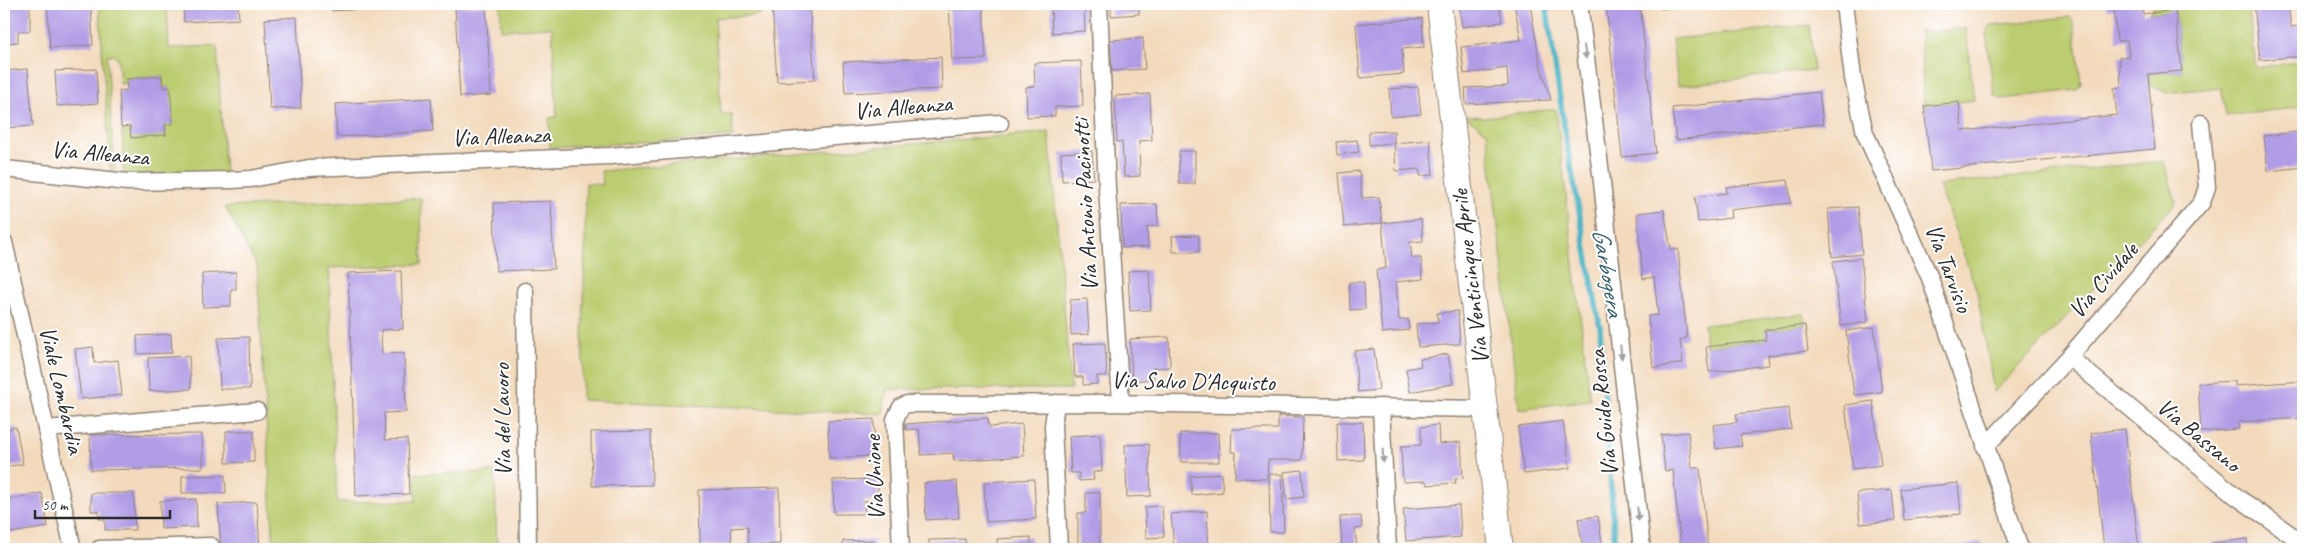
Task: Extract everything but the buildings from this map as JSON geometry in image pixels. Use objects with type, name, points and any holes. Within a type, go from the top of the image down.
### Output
[{"type":"street","name":"Via Antonio Pacinotti","points":[[1099,4],[1107,188],[1121,403]]},
{"type":"street","name":"Via Venticinque Aprile","points":[[1439,4],[1501,549]]},
{"type":"street","name":"Via Guido Rossa","points":[[1578,4],[1602,182],[1642,549]]},
{"type":"street","name":"Via Tarvisio","points":[[1844,4],[1853,78],[1865,133],[1930,278],[2020,549]]},
{"type":"street","name":"Via Alleanza","points":[[4,170],[32,171],[128,182],[231,180],[258,178],[309,168],[610,156],[1000,123]]},
{"type":"street","name":"Via Cividale","points":[[1985,447],[2068,357],[2205,198],[2207,187],[2201,123]]},
{"type":"street","name":"Viale Lombardia","points":[[4,242],[73,549]]},
{"type":"street","name":"Via del Lavoro","points":[[525,291],[528,549]]},
{"type":"street","name":"Via Bassano","points":[[2068,357],[2237,497],[2303,544]]},
{"type":"street","points":[[1056,403],[1053,426],[1059,549]]},
{"type":"street","name":"Via Salvo D'Acquisto","points":[[901,407],[911,404],[1121,403],[1485,409]]},
{"type":"street","name":"Via Unione","points":[[901,407],[895,419],[901,549]]},
{"type":"street","points":[[1381,408],[1388,549]]},
{"type":"street","points":[[46,429],[257,411]]},
{"type":"street","points":[[100,549],[211,546]]},
{"type":"green space","points":[[99,4],[167,4],[169,48],[217,46],[225,173],[124,176],[122,131],[165,135],[169,87],[163,88],[162,76],[126,79],[127,83],[120,84],[118,59],[113,55],[107,55],[115,176],[111,177]]},
{"type":"green space","points":[[500,4],[760,4],[761,15],[715,18],[721,114],[732,114],[733,137],[550,148],[549,118],[557,117],[552,27],[501,30]]},
{"type":"green space","points":[[2156,4],[2248,4],[2256,68],[2303,61],[2303,107],[2226,116],[2221,87],[2166,93],[2149,84],[2148,74],[2182,71],[2175,11],[2149,13]]},
{"type":"green space","points":[[2070,17],[2074,22],[2081,84],[2077,90],[2002,99],[1994,96],[1986,33],[1991,25]]},
{"type":"green space","points":[[1809,25],[1814,70],[1678,86],[1672,39]]},
{"type":"green space","points":[[1966,28],[1974,100],[1924,106],[1920,31]]},
{"type":"green space","points":[[1556,109],[1590,400],[1519,409],[1487,132],[1465,116],[1485,117]]},
{"type":"green space","points":[[1049,132],[1071,389],[887,389],[883,414],[582,400],[586,183],[603,185],[601,171]]},
{"type":"green space","points":[[2164,161],[2176,203],[1994,392],[1977,292],[1939,185]]},
{"type":"green space","points":[[421,198],[422,264],[329,268],[337,502],[416,501],[415,474],[495,472],[497,549],[274,549],[257,266],[225,207]]},
{"type":"green space","points":[[1804,314],[1805,325],[1766,330],[1766,340],[1706,347],[1704,325]]},
{"type":"waterway","name":"Garbogera","points":[[1546,4],[1566,139],[1600,327],[1615,549]]}]
